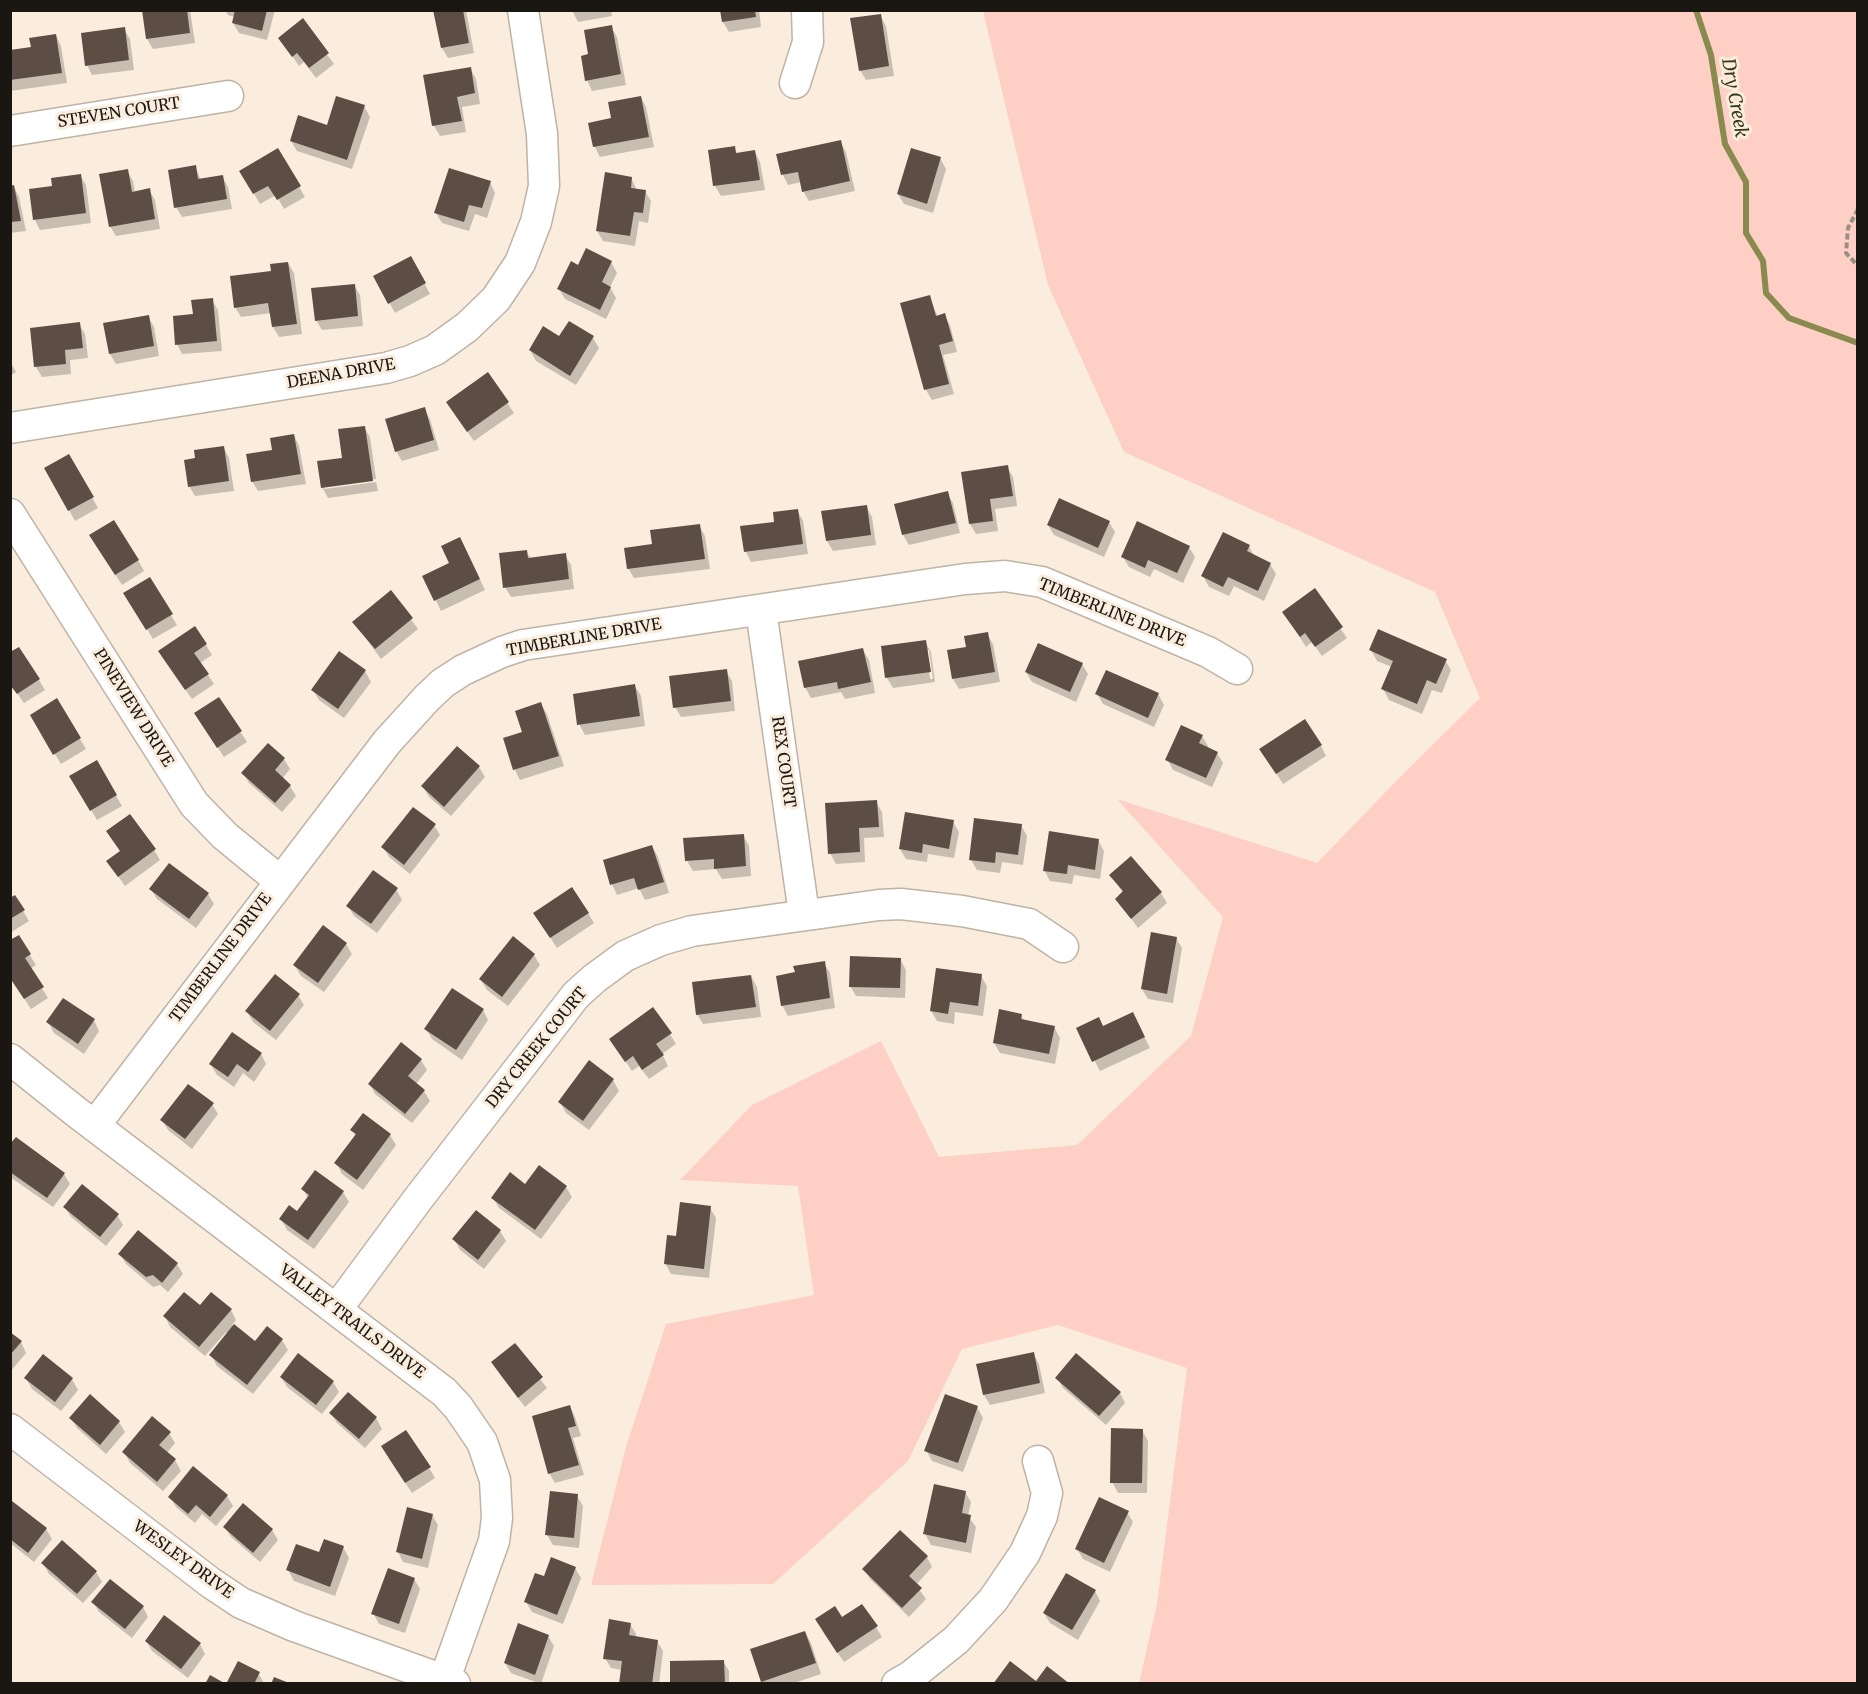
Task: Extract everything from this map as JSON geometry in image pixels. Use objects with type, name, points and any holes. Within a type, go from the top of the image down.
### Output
[{"type":"street","name":"DEENA DRIVE","points":[[10,428],[386,368],[435,350],[467,327],[496,300],[520,263],[536,222],[544,186],[542,134],[523,10]]},
{"type":"street","points":[[795,82],[808,42],[807,10]]},
{"type":"street","name":"STEVEN COURT","points":[[10,131],[228,96]]},
{"type":"street","name":"PINEVIEW DRIVE","points":[[10,514],[194,804],[225,836],[280,881]]},
{"type":"street","name":"TIMBERLINE DRIVE","points":[[95,1125],[387,742],[443,683],[502,652],[523,645],[761,609],[965,579],[1005,576],[1042,582],[1208,652],[1237,669]]},
{"type":"street","name":"REX COURT","points":[[761,609],[804,914]]},
{"type":"street","name":"DRY CREEK COURT","points":[[336,1310],[418,1199],[576,995],[625,956],[661,940],[692,932],[804,914],[901,904],[962,911],[1029,924],[1063,947]]},
{"type":"street","name":"VALLEY TRAILS DRIVE","points":[[10,1059],[444,1392],[458,1407],[482,1442],[495,1480],[497,1518],[494,1541],[448,1682]]},
{"type":"street","name":"WESLEY DRIVE","points":[[10,1429],[211,1583],[241,1603],[294,1626],[448,1682]]},
{"type":"street","points":[[897,1683],[911,1676],[956,1640],[993,1600],[1025,1553],[1042,1516],[1047,1493],[1038,1461]]},
{"type":"path","points":[[1857,209],[1848,228],[1846,253],[1857,266]]},
{"type":"shaded area","points":[[983,11],[1857,11],[1857,1683],[1139,1683],[1157,1604],[1187,1368],[1058,1325],[962,1349],[908,1461],[773,1584],[591,1585],[626,1447],[666,1324],[814,1295],[798,1186],[680,1180],[752,1105],[881,1041],[939,1157],[1077,1145],[1191,1036],[1223,917],[1117,799],[1317,863],[1480,698],[1435,592],[1124,452],[1048,285]]},
{"type":"building","points":[[142,10],[187,10],[190,33],[146,39]]},
{"type":"building","points":[[235,10],[267,10],[262,31],[232,23]]},
{"type":"building","points":[[433,10],[463,10],[469,43],[441,48]]},
{"type":"building","points":[[720,10],[755,10],[756,17],[722,22]]},
{"type":"building","points":[[881,14],[889,66],[859,71],[850,18]]},
{"type":"building","points":[[303,18],[329,53],[309,68],[297,53],[292,57],[278,38]]},
{"type":"building","points":[[612,25],[621,74],[585,81],[581,56],[588,54],[584,30]]},
{"type":"building","points":[[125,27],[129,60],[85,66],[81,33]]},
{"type":"building","points":[[56,34],[62,73],[10,80],[10,50],[31,47],[29,38]]},
{"type":"building","points":[[471,67],[475,93],[457,97],[462,121],[432,126],[423,75]]},
{"type":"building","points":[[336,96],[365,105],[347,160],[290,141],[298,115],[327,125]]},
{"type":"building","points":[[641,96],[649,137],[593,147],[588,123],[611,118],[608,102]]},
{"type":"building","points":[[841,140],[850,181],[802,192],[798,172],[781,175],[776,154]]},
{"type":"building","points":[[735,146],[736,153],[755,150],[760,180],[713,186],[708,150]]},
{"type":"building","points":[[278,148],[301,186],[277,200],[268,186],[253,194],[239,171]]},
{"type":"building","points":[[911,148],[941,157],[927,204],[897,194]]},
{"type":"building","points":[[196,165],[198,179],[223,175],[227,199],[174,208],[168,170]]},
{"type":"building","points":[[449,168],[491,181],[482,208],[469,205],[464,222],[434,213]]},
{"type":"building","points":[[128,169],[132,192],[150,188],[155,219],[109,227],[99,174]]},
{"type":"building","points":[[605,172],[632,177],[631,188],[646,190],[643,213],[634,212],[630,236],[596,231]]},
{"type":"building","points":[[81,174],[86,213],[33,220],[29,189],[52,186],[51,178]]},
{"type":"building","points":[[14,185],[21,221],[10,222],[10,186]]},
{"type":"building","points":[[586,248],[612,261],[602,282],[611,287],[600,310],[557,289],[571,261],[578,265]]},
{"type":"building","points":[[411,256],[426,283],[388,304],[373,276]]},
{"type":"building","points":[[288,262],[297,324],[272,327],[268,303],[234,308],[230,276],[271,271],[270,264]]},
{"type":"building","points":[[355,284],[358,316],[315,321],[311,288]]},
{"type":"building","points":[[930,295],[936,316],[945,313],[953,341],[939,345],[949,384],[924,390],[900,303]]},
{"type":"building","points":[[213,298],[217,341],[175,345],[173,316],[193,314],[191,300]]},
{"type":"building","points":[[149,315],[154,346],[109,354],[103,323]]},
{"type":"building","points":[[569,321],[594,336],[570,376],[529,350],[543,326],[559,336]]},
{"type":"building","points":[[80,322],[83,348],[65,350],[66,364],[34,367],[30,328]]},
{"type":"building","points":[[488,372],[509,402],[467,432],[446,402]]},
{"type":"building","points":[[425,407],[434,440],[395,452],[385,419]]},
{"type":"building","points":[[365,426],[373,481],[321,488],[317,461],[342,458],[338,429]]},
{"type":"building","points":[[294,434],[301,474],[251,482],[246,454],[272,450],[270,438]]},
{"type":"building","points":[[224,446],[229,481],[188,487],[184,460],[195,458],[194,450]]},
{"type":"building","points":[[69,454],[94,497],[68,511],[44,468]]},
{"type":"building","points":[[1008,465],[1013,496],[990,499],[993,521],[969,524],[961,472]]},
{"type":"building","points":[[948,491],[956,523],[902,535],[894,504]]},
{"type":"building","points":[[1059,498],[1110,521],[1098,548],[1047,525]]},
{"type":"building","points":[[867,505],[871,535],[826,541],[821,511]]},
{"type":"building","points":[[798,509],[803,544],[744,552],[740,526],[774,522],[773,512]]},
{"type":"building","points":[[114,520],[139,560],[115,575],[89,535]]},
{"type":"building","points":[[1137,521],[1190,546],[1177,573],[1148,560],[1145,568],[1121,557]]},
{"type":"building","points":[[700,524],[705,559],[627,569],[624,548],[652,544],[650,530]]},
{"type":"building","points":[[1223,532],[1250,545],[1247,551],[1271,563],[1258,591],[1228,577],[1223,587],[1201,576]]},
{"type":"building","points":[[460,537],[480,579],[434,601],[422,576],[449,563],[441,546]]},
{"type":"building","points":[[527,550],[528,558],[566,553],[569,579],[503,588],[499,553]]},
{"type":"building","points":[[150,577],[173,614],[146,630],[123,593]]},
{"type":"building","points":[[1315,588],[1343,627],[1315,647],[1305,633],[1300,637],[1282,612]]},
{"type":"building","points":[[391,590],[413,618],[375,649],[352,622]]},
{"type":"building","points":[[195,626],[207,644],[194,653],[209,674],[185,690],[158,651]]},
{"type":"building","points":[[1378,629],[1447,659],[1436,684],[1427,680],[1417,704],[1381,689],[1393,661],[1369,650]]},
{"type":"building","points":[[988,632],[995,672],[952,679],[947,650],[966,647],[964,636]]},
{"type":"building","points":[[926,640],[931,672],[885,678],[881,646]]},
{"type":"building","points":[[1038,643],[1083,663],[1070,692],[1025,672]]},
{"type":"building","points":[[19,647],[40,679],[17,694],[10,685],[10,652]]},
{"type":"building","points":[[863,648],[871,682],[838,689],[837,682],[804,688],[798,661]]},
{"type":"building","points":[[339,651],[366,670],[338,709],[311,690]]},
{"type":"building","points":[[727,669],[731,701],[673,708],[669,676]]},
{"type":"building","points":[[1106,670],[1159,693],[1148,718],[1095,694]]},
{"type":"building","points":[[635,684],[640,716],[577,725],[573,694]]},
{"type":"building","points":[[219,697],[242,731],[217,748],[194,713]]},
{"type":"building","points":[[57,698],[81,738],[53,755],[30,715]]},
{"type":"building","points":[[541,702],[559,756],[513,770],[503,738],[522,732],[515,711]]},
{"type":"building","points":[[1305,719],[1322,745],[1276,774],[1259,749]]},
{"type":"building","points":[[1181,725],[1203,735],[1199,743],[1218,752],[1206,778],[1165,760]]},
{"type":"building","points":[[268,743],[285,758],[275,770],[291,785],[275,803],[241,773]]},
{"type":"building","points":[[457,746],[480,766],[444,807],[421,786]]},
{"type":"building","points":[[97,760],[117,795],[90,811],[69,776]]},
{"type":"building","points":[[877,800],[879,827],[859,828],[860,852],[828,854],[825,803]]},
{"type":"building","points":[[413,807],[436,824],[404,865],[381,847]]},
{"type":"building","points":[[905,812],[954,820],[949,849],[923,844],[922,853],[899,849]]},
{"type":"building","points":[[130,814],[156,849],[118,877],[106,861],[120,851],[106,831]]},
{"type":"building","points":[[974,818],[1022,824],[1018,855],[996,852],[995,863],[969,860]]},
{"type":"building","points":[[1049,831],[1099,839],[1095,870],[1068,865],[1067,874],[1043,871]]},
{"type":"building","points":[[744,834],[746,866],[714,869],[714,859],[685,861],[683,838]]},
{"type":"building","points":[[652,845],[664,882],[638,890],[634,878],[610,885],[603,860]]},
{"type":"building","points":[[1131,856],[1162,892],[1131,919],[1115,899],[1123,891],[1109,875]]},
{"type":"building","points":[[169,863],[209,893],[189,919],[149,889]]},
{"type":"building","points":[[373,870],[398,888],[371,924],[346,906]]},
{"type":"building","points":[[572,887],[589,913],[550,938],[533,913]]},
{"type":"building","points":[[15,895],[25,910],[10,919],[10,898]]},
{"type":"building","points":[[323,925],[347,943],[318,983],[293,965]]},
{"type":"building","points":[[1151,932],[1177,937],[1167,994],[1141,989]]},
{"type":"building","points":[[19,935],[31,954],[25,958],[44,987],[24,999],[10,978],[10,940]]},
{"type":"building","points":[[513,936],[535,954],[502,997],[479,979]]},
{"type":"building","points":[[850,956],[901,958],[900,988],[849,987]]},
{"type":"building","points":[[825,961],[830,998],[781,1006],[776,976],[795,972],[793,966]]},
{"type":"building","points":[[936,968],[982,974],[978,1006],[950,1002],[948,1014],[930,1011]]},
{"type":"building","points":[[275,974],[300,994],[270,1031],[245,1011]]},
{"type":"building","points":[[751,975],[756,1007],[696,1015],[692,982]]},
{"type":"building","points":[[452,988],[484,1009],[456,1050],[424,1029]]},
{"type":"building","points":[[63,998],[95,1019],[78,1044],[46,1022]]},
{"type":"building","points":[[653,1007],[672,1033],[656,1044],[664,1055],[642,1070],[633,1056],[625,1062],[609,1039]]},
{"type":"building","points":[[999,1009],[1022,1014],[1021,1019],[1055,1026],[1049,1054],[993,1043]]},
{"type":"building","points":[[1133,1012],[1145,1037],[1092,1062],[1076,1028],[1099,1017],[1103,1026]]},
{"type":"building","points":[[232,1032],[262,1053],[248,1072],[237,1064],[228,1077],[209,1064]]},
{"type":"building","points":[[401,1042],[422,1059],[408,1076],[425,1090],[405,1114],[368,1084]]},
{"type":"building","points":[[589,1060],[614,1079],[583,1121],[558,1102]]},
{"type":"building","points":[[188,1084],[214,1103],[185,1139],[160,1120]]},
{"type":"building","points":[[363,1113],[391,1134],[357,1180],[334,1163],[356,1134],[350,1130]]},
{"type":"building","points":[[16,1137],[65,1173],[47,1198],[10,1172],[10,1144]]},
{"type":"building","points":[[539,1165],[567,1186],[535,1230],[491,1198],[510,1172],[525,1184]]},
{"type":"building","points":[[315,1170],[344,1191],[308,1240],[279,1219],[289,1205],[297,1211],[309,1195],[301,1189]]},
{"type":"building","points":[[82,1184],[119,1214],[100,1237],[63,1207]]},
{"type":"building","points":[[680,1202],[711,1206],[704,1269],[664,1264],[667,1235],[676,1236]]},
{"type":"building","points":[[476,1210],[501,1230],[478,1260],[452,1239]]},
{"type":"building","points":[[138,1230],[178,1263],[162,1283],[153,1275],[146,1277],[118,1254]]},
{"type":"building","points":[[184,1292],[200,1305],[211,1292],[232,1309],[199,1347],[163,1316]]},
{"type":"building","points":[[234,1324],[255,1341],[267,1326],[283,1339],[247,1385],[209,1355]]},
{"type":"building","points":[[10,1332],[22,1341],[10,1355]]},
{"type":"building","points":[[515,1343],[543,1377],[518,1398],[491,1362]]},
{"type":"building","points":[[1034,1352],[1040,1383],[983,1395],[976,1364]]},
{"type":"building","points":[[298,1353],[334,1381],[316,1405],[280,1377]]},
{"type":"building","points":[[1076,1353],[1121,1392],[1099,1416],[1055,1378]]},
{"type":"building","points":[[43,1354],[73,1378],[55,1402],[24,1378]]},
{"type":"building","points":[[348,1392],[377,1417],[359,1439],[329,1413]]},
{"type":"building","points":[[90,1394],[120,1421],[100,1445],[69,1418]]},
{"type":"building","points":[[945,1394],[978,1406],[958,1463],[924,1451]]},
{"type":"building","points":[[570,1405],[576,1426],[568,1428],[579,1465],[548,1474],[532,1416]]},
{"type":"building","points":[[152,1416],[171,1432],[159,1445],[176,1459],[157,1482],[122,1452]]},
{"type":"building","points":[[1111,1428],[1143,1429],[1142,1483],[1110,1483]]},
{"type":"building","points":[[406,1430],[431,1467],[405,1483],[381,1446]]},
{"type":"building","points":[[193,1466],[228,1495],[210,1517],[196,1505],[188,1514],[168,1497]]},
{"type":"building","points":[[934,1484],[966,1491],[962,1513],[971,1515],[966,1543],[923,1534]]},
{"type":"building","points":[[550,1491],[578,1494],[574,1538],[545,1535]]},
{"type":"building","points":[[1099,1497],[1129,1511],[1104,1563],[1075,1549]]},
{"type":"building","points":[[12,1501],[47,1528],[28,1553],[10,1539],[10,1503]]},
{"type":"building","points":[[243,1503],[273,1529],[253,1553],[223,1527]]},
{"type":"building","points":[[407,1507],[433,1514],[422,1559],[396,1552]]},
{"type":"building","points":[[900,1530],[928,1556],[909,1576],[922,1588],[902,1608],[862,1569]]},
{"type":"building","points":[[324,1539],[344,1546],[330,1587],[286,1570],[296,1544],[319,1552]]},
{"type":"building","points":[[62,1540],[97,1571],[77,1594],[41,1563]]},
{"type":"building","points":[[551,1557],[576,1567],[557,1615],[524,1602],[535,1573],[544,1576]]},
{"type":"building","points":[[388,1568],[415,1578],[399,1624],[371,1614]]},
{"type":"building","points":[[1066,1573],[1096,1590],[1072,1630],[1043,1613]]},
{"type":"building","points":[[110,1579],[144,1606],[125,1629],[91,1602]]},
{"type":"building","points":[[862,1604],[878,1626],[837,1653],[815,1619],[835,1606],[842,1617]]},
{"type":"building","points":[[164,1615],[201,1643],[181,1669],[145,1641]]},
{"type":"building","points":[[609,1619],[631,1623],[629,1635],[658,1640],[652,1684],[619,1684],[622,1661],[603,1659]]},
{"type":"building","points":[[518,1623],[549,1635],[535,1675],[504,1663]]},
{"type":"building","points":[[805,1631],[816,1663],[761,1682],[750,1649]]},
{"type":"building","points":[[724,1660],[725,1684],[670,1684],[670,1661]]},
{"type":"building","points":[[238,1661],[260,1672],[254,1684],[226,1684]]},
{"type":"building","points":[[1010,1661],[1036,1681],[1047,1666],[1070,1684],[993,1684]]},
{"type":"building","points":[[210,1675],[226,1684],[205,1684]]},
{"type":"building","points":[[274,1677],[289,1683],[289,1684],[271,1684]]},
{"type":"waterway","name":"Dry Creek","points":[[1696,10],[1711,55],[1725,144],[1746,182],[1746,233],[1763,261],[1766,293],[1789,318],[1858,343]]}]
